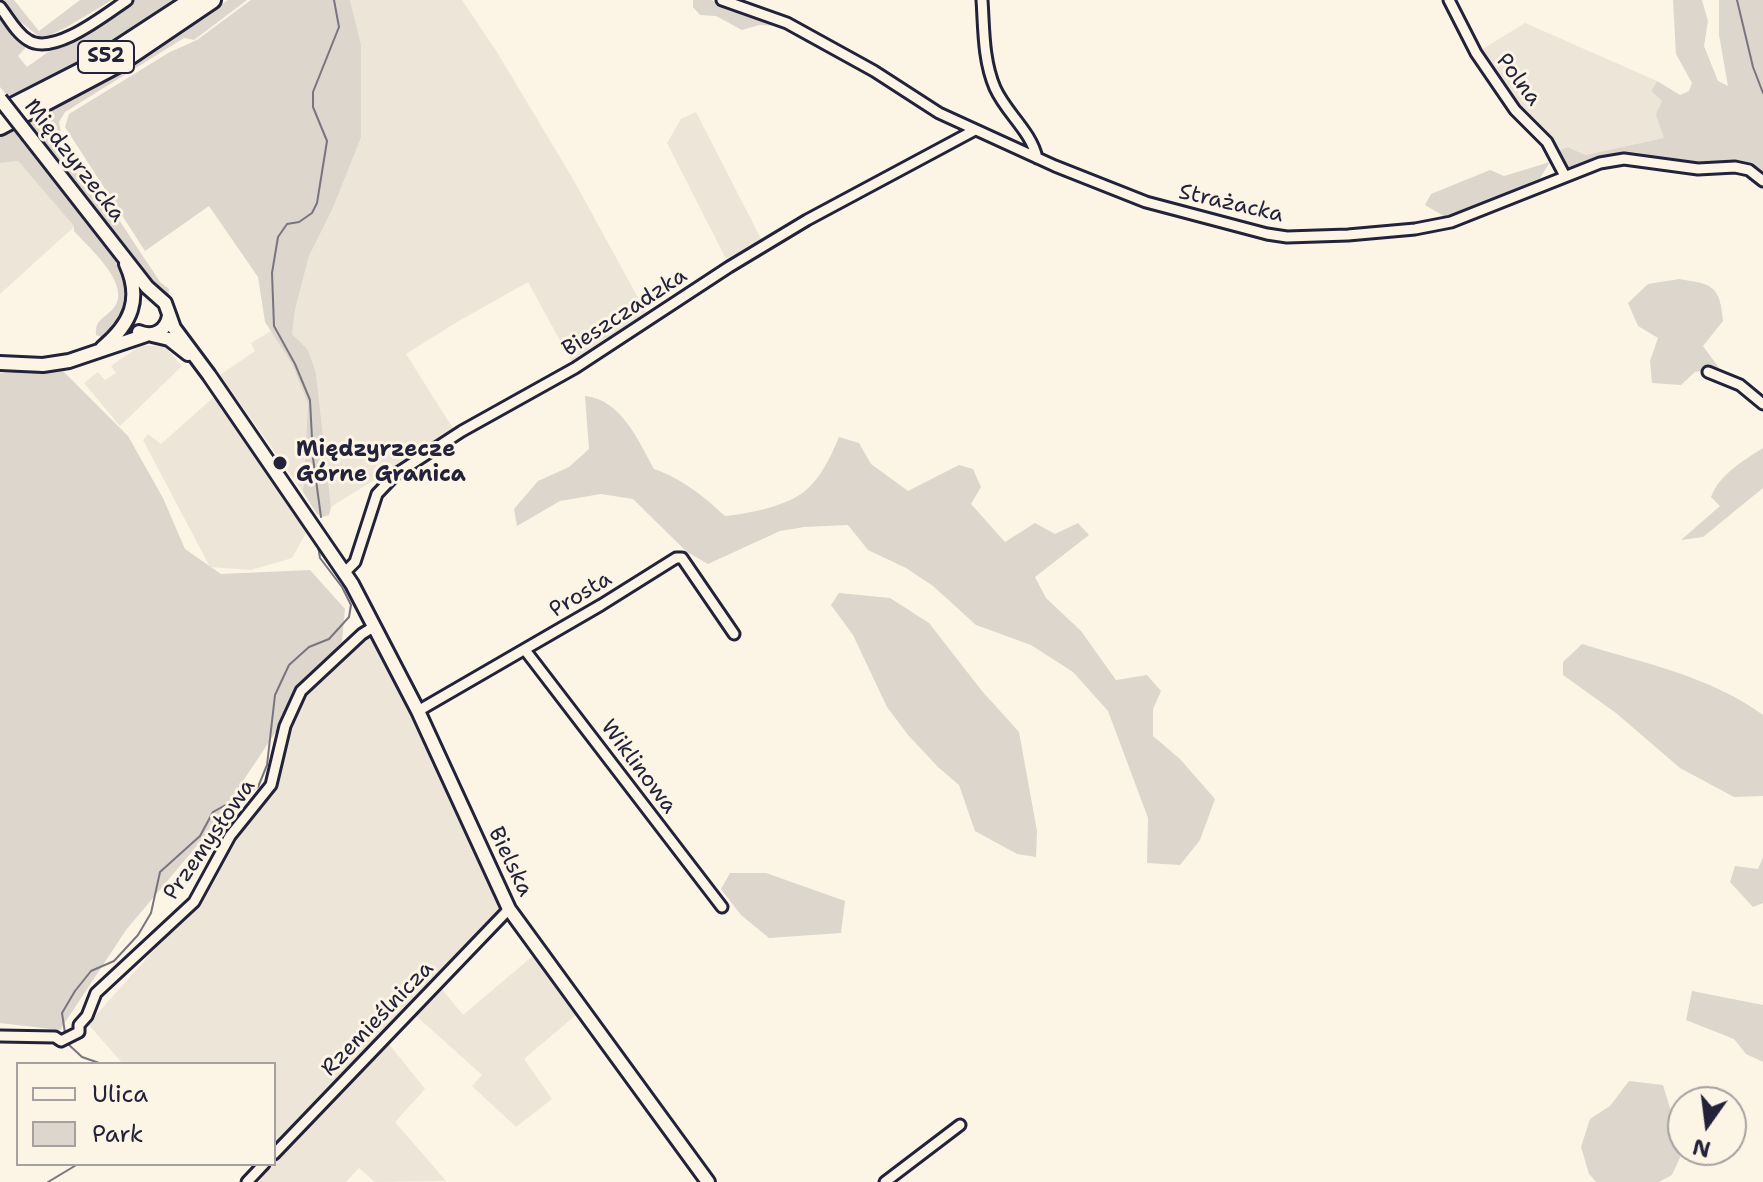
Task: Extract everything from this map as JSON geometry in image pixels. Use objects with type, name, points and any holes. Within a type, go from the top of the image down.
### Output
[{"type":"highway","name":"S52","points":[[4,107],[92,66],[193,0]]},
{"type":"highway","name":"S52","points":[[0,126],[119,63],[212,0]]},
{"type":"street","points":[[0,7],[28,40],[44,45],[67,38],[127,0]]},
{"type":"street","name":"Strażacka","points":[[722,0],[787,23],[874,71],[939,113],[1037,158],[1146,202],[1287,237],[1361,234],[1451,222],[1600,163],[1624,159],[1698,169],[1735,167],[1749,170],[1763,181]]},
{"type":"street","points":[[982,0],[986,63],[995,90],[1033,143],[1037,158]]},
{"type":"street","name":"Polna","points":[[1449,0],[1476,53],[1515,110],[1547,142],[1565,176]]},
{"type":"street","name":"Międzyrzecka","points":[[4,107],[147,287],[159,297]]},
{"type":"street","name":"Bieszczadzka","points":[[345,572],[355,562],[371,506],[388,480],[462,431],[575,368],[807,220],[975,130]]},
{"type":"street","name":"Międzyrzecka","points":[[118,249],[134,288],[130,309]]},
{"type":"street","points":[[97,352],[123,329],[130,309],[144,295],[159,297],[167,306],[174,328],[203,366]]},
{"type":"street","points":[[130,309],[134,328],[169,339],[203,366]]},
{"type":"street","points":[[0,363],[51,364],[76,360],[163,329],[169,316]]},
{"type":"street","name":"Bielska","points":[[203,366],[345,572],[418,711],[509,909],[708,1182]]},
{"type":"street","points":[[1708,372],[1740,385],[1763,404]]},
{"type":"street","name":"Prosta","points":[[418,711],[676,558],[682,558],[734,634]]},
{"type":"street","name":"Przemysłowa","points":[[58,1039],[87,1016],[96,993],[194,902],[230,836],[271,785],[285,726],[301,691],[362,634],[375,626]]},
{"type":"street","name":"Wiklinowa","points":[[525,650],[722,907]]},
{"type":"street","name":"Rzemieślnicza","points":[[276,1152],[509,909]]},
{"type":"street","name":"Przemysłowa","points":[[0,1036],[73,1037],[79,1032],[79,1025]]},
{"type":"street","points":[[885,1182],[960,1125]]},
{"type":"street","points":[[247,1182],[262,1166]]},
{"type":"shaded area","points":[[350,0],[462,0],[573,179],[648,316],[575,368],[528,282],[457,322],[406,354],[454,430],[331,507],[316,373],[292,334],[309,256],[331,212],[361,44]]},
{"type":"shaded area","points":[[1525,23],[1657,81],[1651,91],[1662,101],[1664,138],[1585,155],[1568,147],[1556,152],[1517,109],[1478,52]]},
{"type":"shaded area","points":[[696,112],[761,239],[726,259],[667,143],[681,119]]},
{"type":"shaded area","points":[[18,161],[75,226],[0,294],[0,163]]},
{"type":"shaded area","points":[[271,331],[292,364],[308,404],[303,492],[220,375],[255,351],[251,343]]},
{"type":"shaded area","points":[[141,345],[165,347],[182,366],[120,426],[84,383],[98,372],[105,380],[116,373],[111,366]]},
{"type":"shaded area","points":[[215,396],[307,531],[292,558],[251,570],[210,567],[143,440],[148,434],[161,444]]},
{"type":"shaded area","points":[[372,634],[445,780],[504,909],[276,1144],[276,1062],[121,1062],[88,1024],[197,902],[235,836],[275,787],[289,727],[313,685]]},
{"type":"shaded area","points":[[534,955],[577,1014],[524,1059],[552,1099],[516,1127],[472,1086],[482,1075],[413,1013],[440,987],[463,1015]]},
{"type":"shaded area","points":[[389,1044],[425,1089],[395,1122],[446,1181],[375,1182],[359,1168],[346,1182],[250,1182],[266,1166],[276,1166],[276,1156]]},
{"type":"green space","points":[[0,0],[14,0],[39,31],[80,0],[112,0],[42,39],[12,15]]},
{"type":"green space","points":[[134,0],[181,0],[86,59],[10,99],[0,87],[0,13],[26,47],[18,56],[27,67],[48,52],[67,45]]},
{"type":"green space","points":[[228,0],[247,0],[194,40],[184,38],[65,112],[59,122],[61,132],[160,282],[169,289],[169,296],[152,284],[134,256],[28,123],[129,67]]},
{"type":"green space","points":[[251,0],[350,0],[361,44],[361,137],[331,212],[309,256],[292,334],[308,350],[316,373],[331,507],[329,515],[323,517],[317,514],[303,492],[308,404],[292,364],[265,322],[258,277],[209,206],[145,251],[65,127],[69,114],[170,52],[197,40]]},
{"type":"green space","points":[[693,0],[711,0],[785,26],[759,25],[742,30],[716,16],[700,15],[693,7]]},
{"type":"green space","points":[[1673,0],[1702,0],[1708,21],[1704,46],[1718,81],[1728,86],[1719,35],[1719,0],[1763,0],[1763,177],[1750,167],[1696,166],[1651,159],[1569,171],[1561,167],[1556,152],[1568,147],[1585,155],[1664,138],[1656,115],[1662,101],[1651,91],[1657,81],[1680,95],[1689,91],[1692,83],[1676,54]]},
{"type":"green space","points":[[16,129],[125,271],[128,297],[121,321],[104,338],[96,335],[96,330],[98,323],[118,301],[114,279],[99,257],[74,231],[74,226],[18,161],[0,163],[0,137]]},
{"type":"green space","points":[[1550,162],[1540,178],[1447,218],[1425,205],[1431,194],[1490,170],[1504,176]]},
{"type":"green space","points":[[1679,279],[1707,285],[1720,300],[1723,321],[1703,346],[1719,368],[1695,372],[1681,385],[1652,383],[1650,361],[1658,338],[1638,326],[1628,303],[1648,284]]},
{"type":"green space","points":[[61,369],[128,436],[163,498],[185,549],[221,574],[310,570],[345,609],[342,641],[277,730],[211,829],[126,930],[60,1030],[0,1023],[0,373]]},
{"type":"green space","points":[[585,396],[598,399],[619,413],[654,469],[692,489],[725,516],[778,505],[805,491],[821,473],[839,437],[859,443],[871,464],[908,491],[959,465],[973,469],[981,487],[971,504],[1005,542],[1035,523],[1055,534],[1078,523],[1089,535],[1035,577],[1046,598],[1081,631],[1116,680],[1147,675],[1161,691],[1153,709],[1153,736],[1180,759],[1215,799],[1200,840],[1180,865],[1147,863],[1148,818],[1108,711],[1073,672],[1031,645],[976,625],[933,586],[906,568],[868,550],[848,525],[780,531],[708,564],[687,552],[633,499],[601,494],[560,501],[517,526],[514,509],[538,481],[569,467],[589,449]]},
{"type":"green space","points":[[1763,448],[1763,488],[1703,537],[1681,540],[1720,506],[1711,497],[1720,482]]},
{"type":"green space","points":[[839,593],[890,598],[929,623],[982,691],[1019,732],[1037,831],[1036,857],[1017,854],[975,831],[959,785],[908,735],[887,707],[853,635],[831,605]]},
{"type":"green space","points":[[1582,644],[1699,680],[1763,715],[1763,796],[1734,797],[1680,768],[1616,713],[1563,675],[1563,662]]},
{"type":"green space","points":[[1763,857],[1763,903],[1753,907],[1730,882],[1735,866],[1758,869]]},
{"type":"green space","points":[[730,873],[766,873],[845,901],[841,933],[769,938],[741,915],[721,889]]},
{"type":"green space","points":[[1692,991],[1763,1005],[1763,1062],[1746,1054],[1734,1039],[1686,1020]]},
{"type":"green space","points":[[1629,1081],[1663,1085],[1667,1098],[1667,1166],[1676,1166],[1672,1175],[1659,1182],[1596,1182],[1589,1174],[1581,1147],[1590,1119],[1610,1106]]},
{"type":"waterway","points":[[321,517],[313,458],[310,400],[274,326],[272,273],[278,237],[287,224],[299,222],[312,213],[317,203],[327,141],[313,107],[313,92],[339,27],[334,0]]},
{"type":"waterway","points":[[1737,0],[1753,67],[1763,93]]},
{"type":"waterway","points":[[65,1033],[62,1013],[75,991],[91,971],[114,961],[138,935],[151,913],[160,872],[200,836],[213,812],[258,787],[267,765],[275,695],[289,665],[309,647],[329,639],[349,617],[351,605],[320,558],[318,546]]},
{"type":"waterway","points":[[67,1043],[82,1057],[96,1062]]},
{"type":"waterway","points":[[48,1182],[75,1166]]},
{"type":"place","name":"Międzyrzecze Górne Granica","points":[[280,463]]}]
